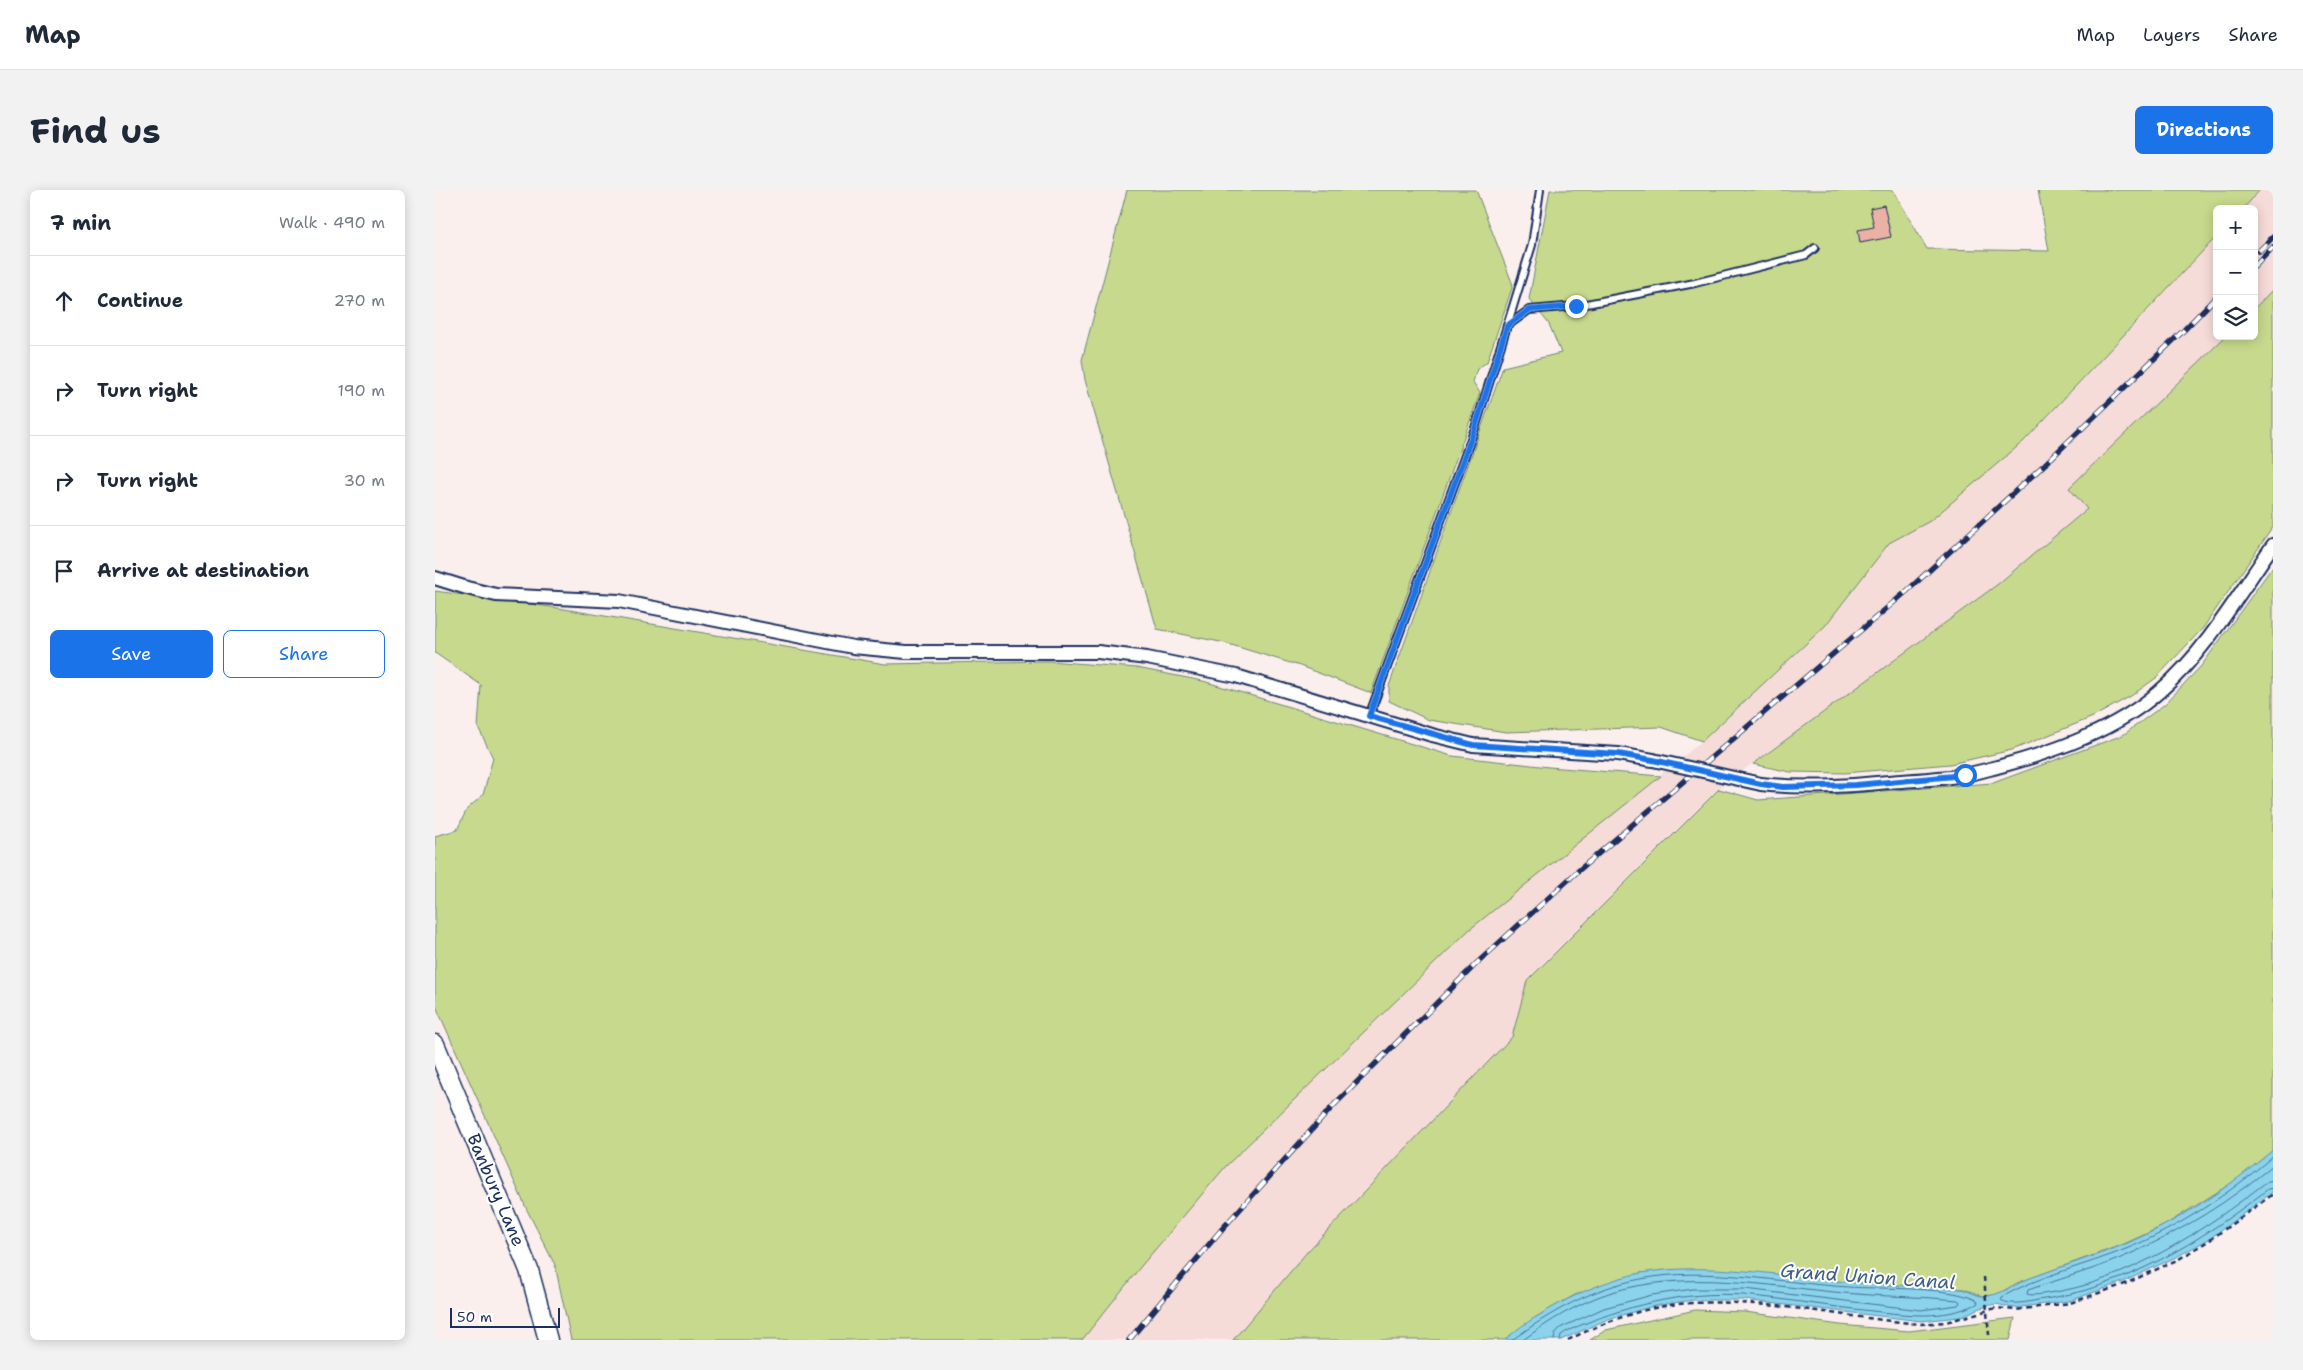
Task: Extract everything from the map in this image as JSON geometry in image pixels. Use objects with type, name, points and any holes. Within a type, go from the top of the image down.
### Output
[{"type":"street","points":[[435,578],[496,595],[619,601],[853,647],[906,652],[1098,652],[1147,658],[1236,676],[1473,745],[1618,754],[1783,787],[1856,785],[1965,775],[2043,754],[2102,729],[2137,710],[2181,671],[2220,622],[2273,545]]},
{"type":"street","name":"Banbury Lane","points":[[435,1044],[529,1270],[548,1340]]},
{"type":"lane","points":[[1369,716],[1475,428],[1532,245],[1540,190]]},
{"type":"lane","points":[[1507,326],[1529,310],[1576,306],[1695,282],[1806,255],[1815,248]]},
{"type":"path","points":[[1568,1340],[1624,1317],[1654,1308],[1693,1303],[1768,1306],[1921,1324],[1946,1322],[1996,1308],[2015,1310],[2069,1303],[2125,1284],[2179,1259],[2210,1240],[2273,1194]]},
{"type":"path","points":[[1984,1277],[1989,1335]]},
{"type":"shaded area","points":[[2260,190],[2273,190],[2273,307],[2258,323],[2258,205],[2247,205]]},
{"type":"shaded area","points":[[2213,240],[2213,340],[2242,340],[2087,509],[1998,584],[1718,789],[1527,980],[1512,1037],[1307,1252],[1233,1340],[1082,1340],[1142,1265],[1226,1166],[1469,930],[1702,741],[1825,626],[1954,459],[2025,441]]},
{"type":"green space","points":[[1127,190],[1476,190],[1513,285],[1487,362],[1477,369],[1473,382],[1480,393],[1371,693],[1300,666],[1225,643],[1157,629],[1085,380],[1082,360]]},
{"type":"green space","points":[[1550,190],[1893,190],[1927,249],[2049,251],[2038,190],[2260,190],[2247,205],[2213,205],[2213,240],[2024,441],[1930,521],[1889,543],[1825,626],[1702,741],[1661,727],[1506,732],[1429,720],[1389,701],[1389,686],[1503,367],[1561,353],[1549,324],[1529,299]]},
{"type":"green space","points":[[2273,289],[2273,527],[2203,628],[2156,678],[2131,696],[2093,717],[2012,750],[1950,764],[1845,773],[1790,772],[1753,764],[1998,584],[2087,509],[2069,488],[2222,340],[2258,340],[2258,305]]},
{"type":"green space","points":[[2273,566],[2273,1150],[2238,1179],[2165,1225],[2124,1244],[2017,1283],[1996,1295],[1982,1296],[1964,1289],[1846,1282],[1780,1275],[1674,1270],[1640,1273],[1575,1295],[1536,1317],[1505,1340],[1233,1340],[1307,1252],[1512,1037],[1527,981],[1719,789],[1758,800],[1993,783],[2123,735],[2165,704],[2202,665]]},
{"type":"green space","points":[[435,591],[558,608],[885,664],[1049,661],[1137,668],[1203,681],[1452,756],[1549,767],[1661,776],[1469,930],[1226,1166],[1142,1265],[1082,1340],[571,1340],[555,1265],[527,1210],[435,1004],[435,836],[457,830],[467,809],[483,795],[493,758],[478,727],[481,685],[435,653]]},
{"type":"green space","points":[[1695,1310],[1745,1312],[1840,1325],[1909,1331],[2015,1318],[2010,1340],[1590,1340],[1606,1330]]},
{"type":"water","points":[[2273,1150],[2273,1191],[2270,1194],[2209,1239],[2178,1256],[2123,1282],[2069,1301],[2013,1308],[1996,1304],[1959,1317],[1921,1321],[1744,1300],[1693,1300],[1654,1306],[1608,1319],[1561,1340],[1505,1340],[1534,1318],[1585,1291],[1629,1276],[1666,1270],[1717,1269],[1743,1271],[1858,1283],[1960,1289],[1980,1296],[1989,1296],[2002,1292],[2027,1279],[2101,1254],[2163,1226],[2220,1191]]},
{"type":"building","points":[[1884,205],[1891,237],[1860,243],[1858,230],[1874,227],[1870,208]]},
{"type":"railway","points":[[2259,251],[2273,237]]},
{"type":"railway","points":[[2258,263],[2273,247]]},
{"type":"railway","points":[[1129,1340],[1222,1229],[1335,1104],[1477,963],[1578,871],[1907,591],[2045,464],[2213,300]]},
{"type":"route","points":[[1576,306],[1529,310],[1507,326],[1475,428],[1369,716],[1473,745],[1510,749],[1618,754],[1783,787],[1856,785],[1965,775]]},
{"type":"water label","name":"Grand Union Canal","points":[[1868,1276]]}]
